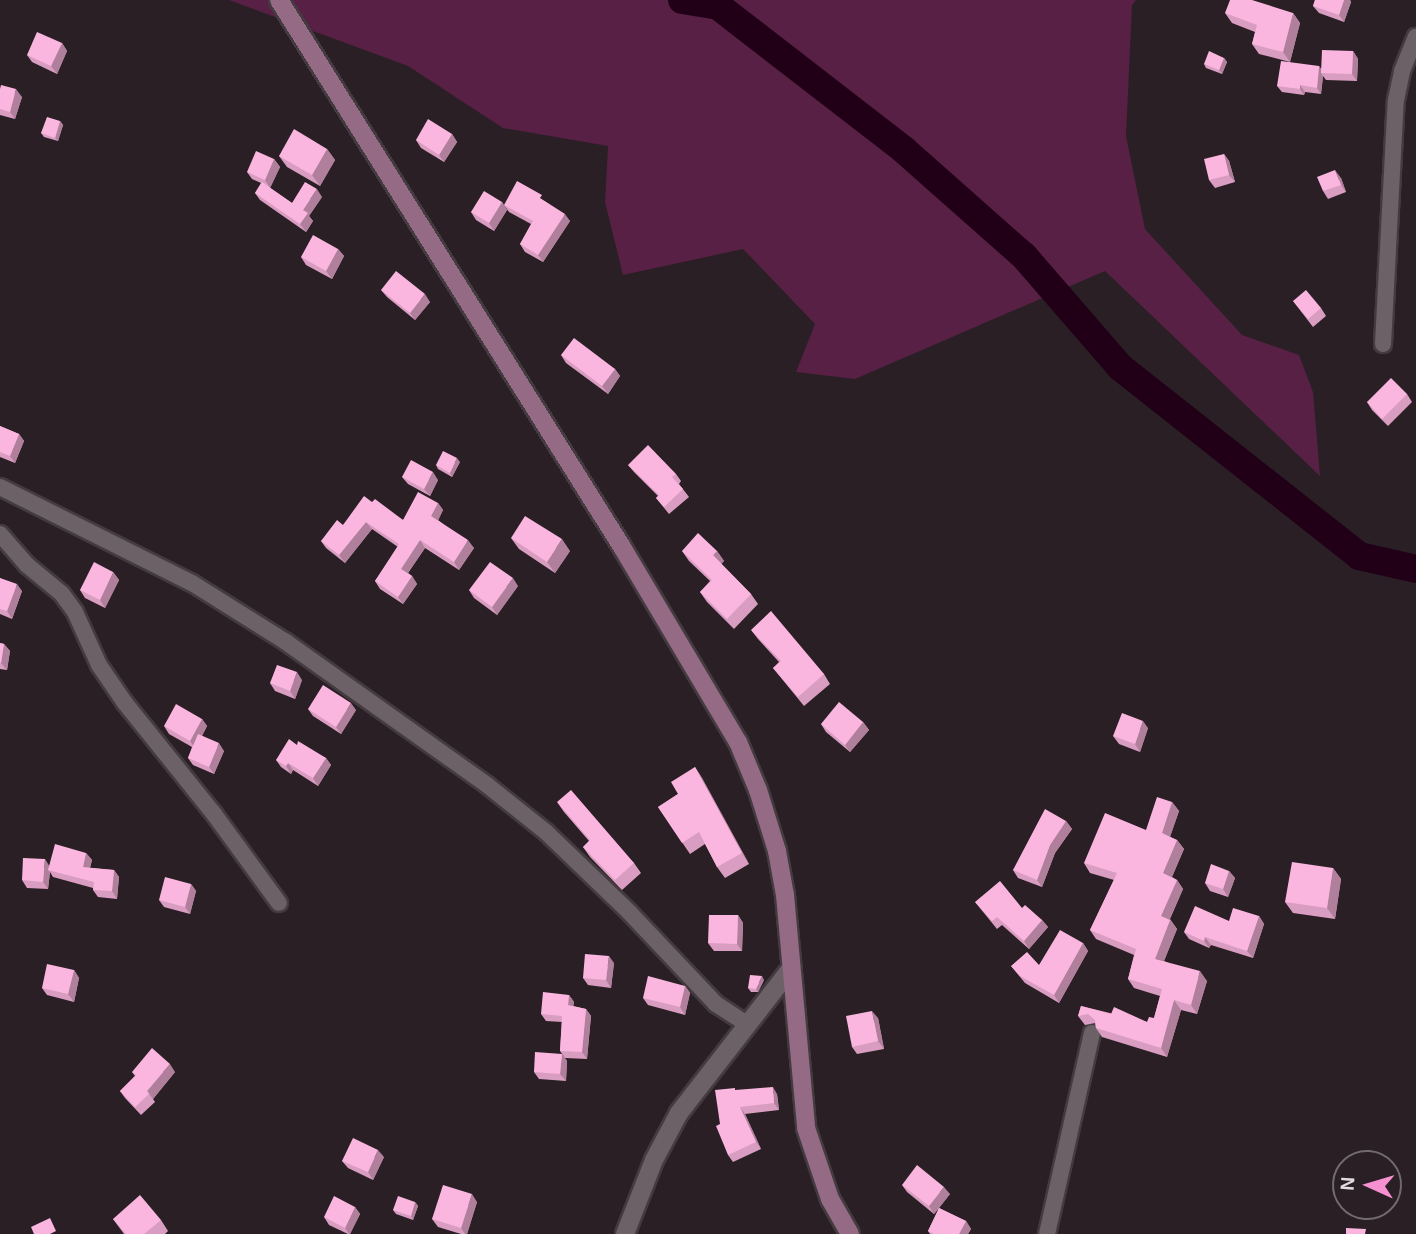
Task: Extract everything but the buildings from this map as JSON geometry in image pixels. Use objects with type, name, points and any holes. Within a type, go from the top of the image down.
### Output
[{"type":"main road","points":[[279,0],[622,547],[738,743],[758,790],[777,850],[785,895],[806,1128],[830,1199],[850,1234]]},
{"type":"street","points":[[1382,344],[1396,100],[1402,71],[1416,37]]},
{"type":"street","points":[[0,487],[192,583],[286,642],[488,785],[546,832],[602,885],[716,1004],[747,1024]]},
{"type":"street","points":[[0,534],[27,565],[62,594],[75,612],[99,665],[125,703],[214,814],[279,903]]},
{"type":"street","points":[[625,1234],[654,1160],[673,1124],[790,970]]},
{"type":"street","points":[[1047,1234],[1092,1033]]},
{"type":"shaded area","points":[[229,0],[1136,0],[1132,5],[1126,136],[1145,229],[1242,335],[1299,355],[1313,392],[1320,476],[1105,271],[855,379],[796,372],[815,324],[743,249],[623,275],[605,202],[608,146],[503,128],[408,66]]},
{"type":"waterway","points":[[682,0],[718,6],[904,150],[1024,256],[1120,367],[1359,556],[1416,569]]}]
